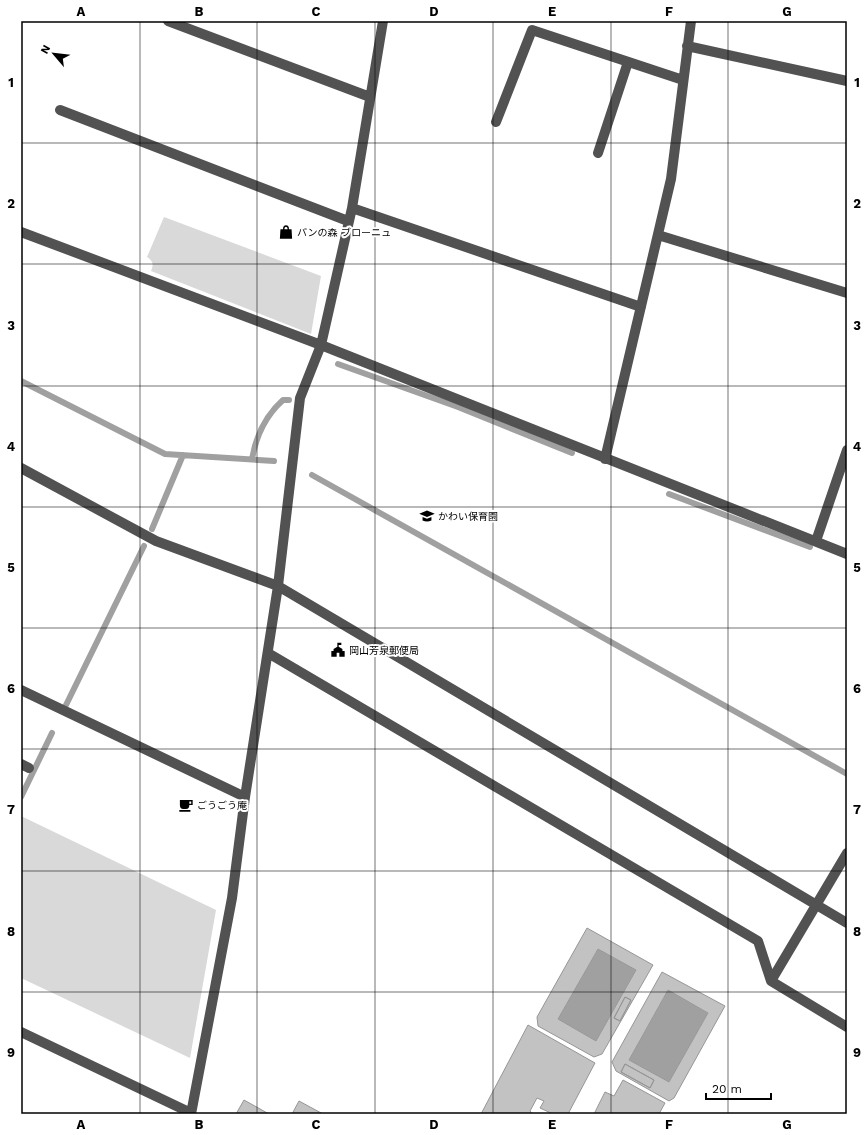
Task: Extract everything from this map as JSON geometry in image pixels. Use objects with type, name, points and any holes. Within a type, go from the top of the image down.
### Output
[{"type":"street","points":[[168,21],[370,97]]},
{"type":"street","points":[[21,1032],[191,1113],[232,898],[245,797],[278,586],[300,398],[321,345],[352,208],[383,21]]},
{"type":"street","points":[[605,459],[671,179],[691,21]]},
{"type":"street","points":[[496,122],[532,30],[683,80]]},
{"type":"street","points":[[687,46],[847,81]]},
{"type":"street","points":[[598,153],[628,62]]},
{"type":"street","points":[[60,110],[348,221]]},
{"type":"street","points":[[352,208],[641,308]]},
{"type":"street","points":[[21,232],[321,345],[847,554]]},
{"type":"street","points":[[658,235],[847,293]]},
{"type":"street","points":[[816,541],[847,450]]},
{"type":"street","points":[[21,468],[156,541],[278,586],[847,923]]},
{"type":"street","points":[[268,653],[758,941],[771,982],[847,1027]]},
{"type":"street","points":[[21,690],[245,797]]},
{"type":"street","points":[[771,982],[847,853]]},
{"type":"shaded area","points":[[164,217],[321,276],[311,334],[151,271],[152,263],[147,257]]},
{"type":"shaded area","points":[[21,816],[216,910],[190,1058],[21,978]]},
{"type":"shaded area","points":[[598,949],[636,970],[596,1041],[558,1019]]},
{"type":"shaded area","points":[[668,990],[708,1013],[669,1082],[629,1060]]},
{"type":"building","points":[[587,928],[653,965],[602,1054],[594,1057],[538,1026],[537,1017]],"holes":[[[598,949],[636,970],[596,1041],[558,1019]],[[625,997],[631,1000],[620,1021],[614,1018]]]},
{"type":"building","points":[[662,972],[725,1006],[674,1098],[669,1101],[616,1071],[612,1062]],"holes":[[[668,990],[708,1013],[669,1082],[629,1060]],[[625,1064],[654,1080],[650,1088],[621,1072]]]},
{"type":"building","points":[[625,997],[631,1000],[620,1021],[614,1018]]},
{"type":"building","points":[[528,1025],[595,1063],[568,1114],[553,1114],[540,1108],[544,1101],[537,1098],[530,1111],[533,1114],[481,1114]]},
{"type":"building","points":[[625,1064],[654,1080],[650,1088],[621,1072]]},
{"type":"building","points":[[623,1080],[665,1103],[659,1114],[594,1114],[605,1092],[614,1096]]},
{"type":"building","points":[[244,1100],[269,1114],[236,1114]]},
{"type":"building","points":[[299,1101],[323,1114],[292,1114]]},
{"type":"waterway","points":[[338,364],[458,407],[572,453]]},
{"type":"waterway","points":[[21,381],[165,454],[274,461]]},
{"type":"waterway","points":[[252,459],[256,442],[266,420],[283,400],[289,400]]},
{"type":"waterway","points":[[152,529],[183,455]]},
{"type":"waterway","points":[[312,475],[847,774]]},
{"type":"waterway","points":[[669,494],[810,547]]},
{"type":"waterway","points":[[66,705],[144,546]]},
{"type":"waterway","points":[[21,797],[52,733]]},
{"type":"place","name":"パンの森 ブローニュ","points":[[286,232]]},
{"type":"place","name":"かわい保育園","points":[[427,516]]},
{"type":"place","name":"岡山芳泉郵便局","points":[[338,650]]},
{"type":"place","name":"ごうごう庵","points":[[186,805]]}]
